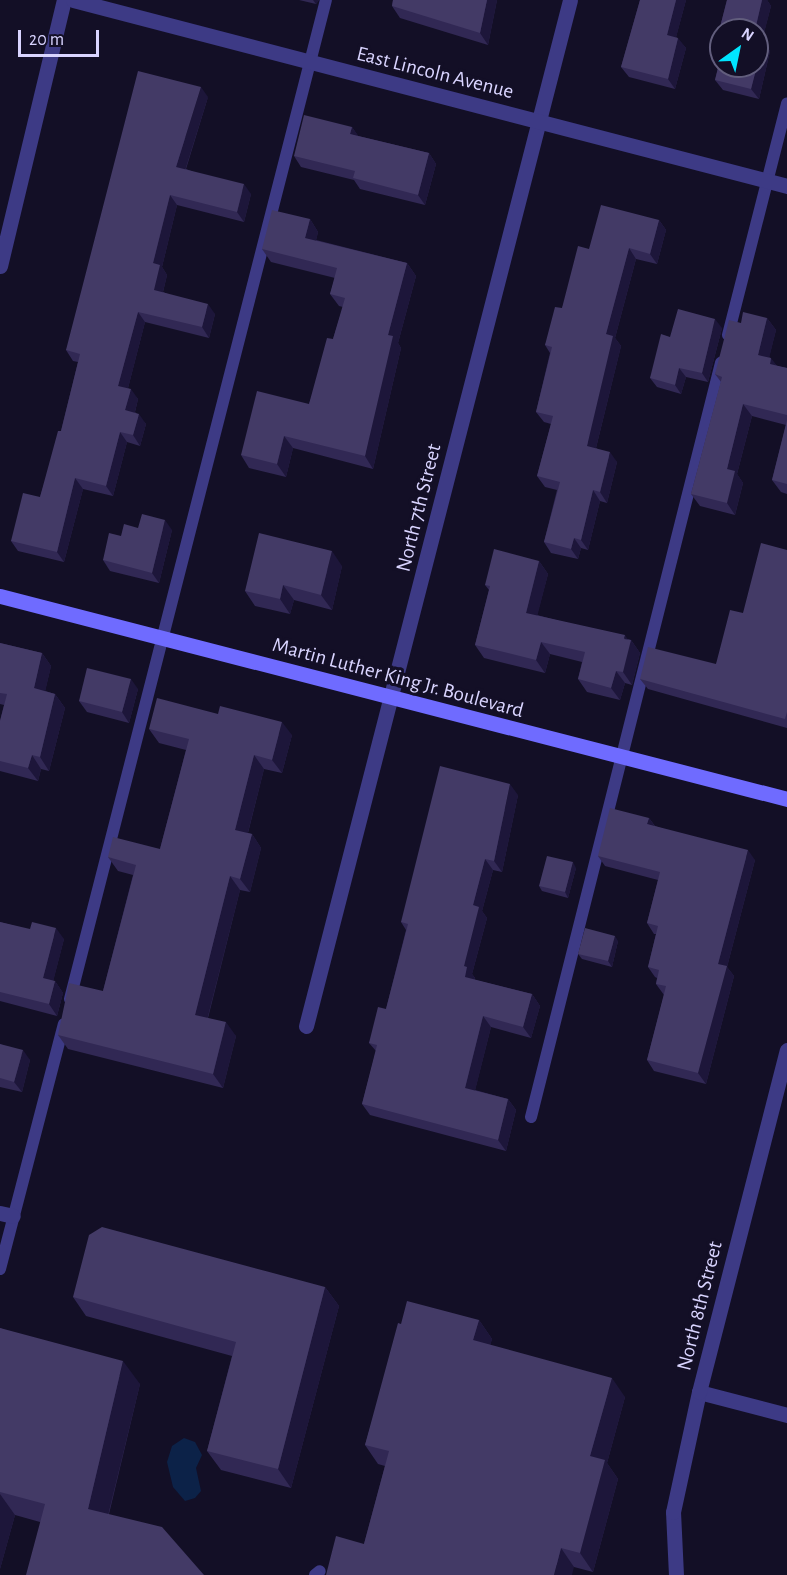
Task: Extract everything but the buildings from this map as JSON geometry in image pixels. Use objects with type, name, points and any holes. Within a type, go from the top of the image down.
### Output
[{"type":"main road","name":"Martin Luther King Jr. Boulevard","points":[[0,596],[619,758],[787,799]]},
{"type":"street","points":[[0,266],[64,0]]},
{"type":"street","name":"East Lincoln Avenue","points":[[73,0],[787,186]]},
{"type":"street","name":"North 7th Street","points":[[306,1026],[392,699],[570,0]]},
{"type":"street","name":"North 8th Street","points":[[676,1575],[673,1512],[699,1392],[787,1050]]},
{"type":"street","points":[[699,1392],[787,1415]]},
{"type":"lane","points":[[0,1269],[7,1214],[163,638],[326,0]]},
{"type":"lane","points":[[531,1117],[619,758],[787,103]]},
{"type":"water","points":[[184,1438],[195,1442],[202,1455],[196,1468],[201,1491],[195,1498],[185,1501],[173,1487],[167,1462],[172,1446]]}]
